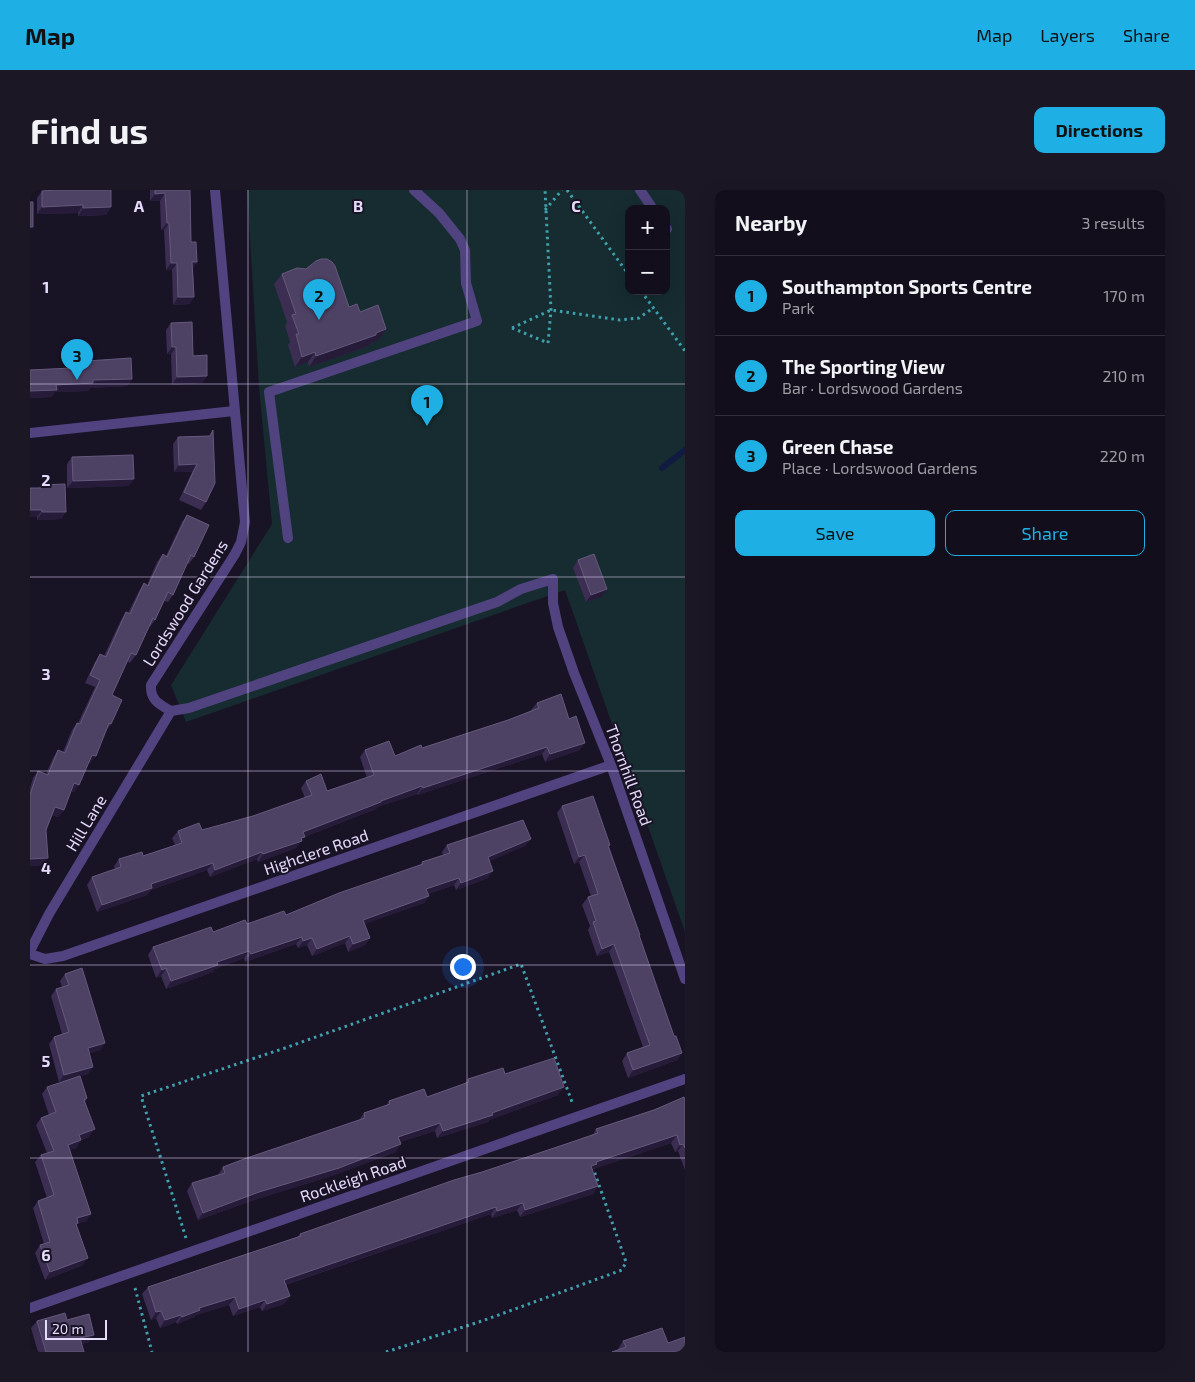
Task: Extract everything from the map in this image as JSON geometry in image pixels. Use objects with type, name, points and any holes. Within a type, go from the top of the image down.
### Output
[{"type":"street","name":"Lordswood Gardens","points":[[171,711],[154,700],[150,693],[151,685],[235,554],[244,532],[245,522],[215,190]]},
{"type":"street","points":[[288,538],[270,392],[477,321],[466,284],[465,250],[460,238],[439,213],[414,190]]},
{"type":"street","points":[[640,190],[650,205]]},
{"type":"street","points":[[30,433],[234,411]]},
{"type":"street","name":"Thornhill Road","points":[[171,711],[189,708],[366,648],[497,602],[521,589],[553,579],[553,603],[558,627],[611,765],[685,979]]},
{"type":"street","name":"Hill Lane","points":[[30,952],[49,914],[171,711]]},
{"type":"street","name":"Highclere Road","points":[[30,952],[45,958],[63,956],[611,765]]},
{"type":"street","name":"Rockleigh Road","points":[[30,1308],[685,1079]]},
{"type":"path","points":[[545,190],[551,310],[548,343],[512,328],[551,310],[620,320],[639,318],[653,308]]},
{"type":"path","points":[[545,210],[562,190]]},
{"type":"path","points":[[566,190],[625,270]]},
{"type":"path","points":[[644,295],[685,351]]},
{"type":"path","points":[[190,1252],[141,1096],[285,1048],[521,964],[578,1116]]},
{"type":"path","points":[[386,1352],[622,1270],[626,1262],[591,1162]]},
{"type":"path","points":[[129,1273],[138,1295],[152,1352]]},
{"type":"green space","points":[[247,190],[685,190],[685,932],[565,590],[186,722],[171,685],[272,524],[259,387]]},
{"type":"building","points":[[111,190],[111,207],[83,208],[83,205],[42,207],[42,191]]},
{"type":"building","points":[[155,190],[190,190],[191,242],[196,242],[197,262],[192,262],[194,297],[178,297],[177,263],[171,263],[165,193],[155,194]]},
{"type":"building","points":[[30,202],[33,202],[33,227],[30,227]]},
{"type":"building","points":[[321,259],[327,259],[335,266],[349,307],[357,304],[360,312],[378,305],[386,329],[376,333],[376,335],[316,356],[315,352],[302,357],[296,334],[299,334],[292,315],[296,314],[282,274],[297,268],[306,269]]},
{"type":"building","points":[[192,322],[193,356],[207,355],[207,376],[177,377],[176,347],[172,347],[171,323]]},
{"type":"building","points":[[131,358],[132,379],[93,380],[93,383],[56,385],[57,390],[30,391],[30,370],[72,368],[72,362]]},
{"type":"building","points":[[213,430],[215,483],[206,502],[184,492],[197,464],[179,465],[178,437],[210,436]]},
{"type":"building","points":[[133,455],[134,479],[73,481],[72,457]]},
{"type":"building","points":[[65,484],[66,512],[30,510],[30,488],[41,488],[41,485]]},
{"type":"building","points":[[187,515],[209,525],[194,557],[191,555],[173,595],[168,592],[155,620],[153,618],[136,655],[131,653],[112,695],[122,700],[111,724],[109,723],[96,756],[92,755],[79,785],[74,783],[64,810],[55,807],[46,830],[48,858],[30,859],[30,795],[38,771],[48,775],[58,750],[65,753],[77,723],[80,724],[100,680],[90,675],[100,654],[106,657],[126,612],[130,614],[144,583],[148,586],[163,554],[167,557]]},
{"type":"building","points":[[594,554],[607,589],[591,595],[578,560]]},
{"type":"building","points":[[561,694],[569,719],[576,716],[585,743],[550,754],[547,747],[423,788],[422,786],[303,832],[305,837],[301,838],[302,841],[263,854],[262,852],[215,870],[213,863],[151,884],[152,888],[102,905],[92,877],[121,867],[119,859],[142,852],[143,856],[182,843],[178,831],[199,823],[202,830],[253,816],[312,795],[306,781],[321,774],[327,791],[374,775],[365,750],[389,741],[395,756],[421,745],[422,748],[508,720],[539,708],[537,703]]},
{"type":"building","points":[[593,796],[610,845],[608,846],[674,1036],[676,1036],[682,1053],[633,1070],[627,1053],[650,1045],[614,944],[602,949],[593,922],[596,921],[588,897],[598,894],[585,855],[579,857],[562,806]]},
{"type":"building","points":[[523,820],[531,839],[488,857],[493,871],[461,883],[459,878],[426,889],[429,896],[363,920],[370,938],[353,944],[350,936],[317,949],[312,938],[303,941],[302,937],[251,954],[249,951],[217,962],[218,965],[171,981],[166,968],[162,970],[153,947],[211,927],[213,932],[245,920],[247,924],[284,911],[286,915],[339,893],[450,853],[447,845]]},
{"type":"building","points":[[82,968],[105,1043],[88,1048],[93,1067],[64,1075],[54,1037],[69,1032],[56,989],[69,985],[65,974]]},
{"type":"building","points":[[554,1058],[564,1087],[492,1113],[493,1115],[443,1131],[440,1123],[398,1137],[401,1144],[339,1168],[259,1192],[203,1213],[192,1183],[225,1173],[223,1167],[365,1118],[364,1113],[390,1104],[389,1101],[424,1089],[427,1097],[469,1082],[468,1079],[503,1068],[505,1074]]},
{"type":"building","points":[[80,1076],[87,1098],[84,1100],[95,1129],[79,1135],[81,1140],[68,1145],[91,1214],[77,1218],[78,1223],[76,1224],[88,1258],[50,1272],[40,1245],[50,1242],[38,1201],[54,1195],[41,1155],[54,1151],[41,1118],[56,1112],[47,1087]]},
{"type":"building","points":[[684,1097],[685,1148],[683,1144],[680,1145],[677,1135],[596,1162],[597,1164],[591,1166],[598,1186],[525,1210],[523,1203],[497,1211],[496,1207],[284,1280],[290,1296],[267,1304],[265,1300],[239,1309],[235,1297],[199,1308],[200,1310],[182,1317],[181,1315],[165,1320],[161,1311],[156,1312],[148,1287],[301,1236],[300,1234],[454,1180],[598,1133],[596,1129],[654,1110]]},
{"type":"building","points":[[65,1313],[67,1320],[89,1314],[94,1335],[80,1338],[84,1352],[46,1352],[37,1321]]},
{"type":"building","points":[[662,1328],[668,1343],[685,1337],[685,1352],[612,1352],[626,1347],[623,1341]]},
{"type":"waterway","points":[[662,468],[685,450]]},
{"type":"place","name":"The Sporting View","points":[[319,320]]},
{"type":"place","name":"Green Chase","points":[[77,380]]},
{"type":"place","name":"Southampton Sports Centre","points":[[427,426]]}]
